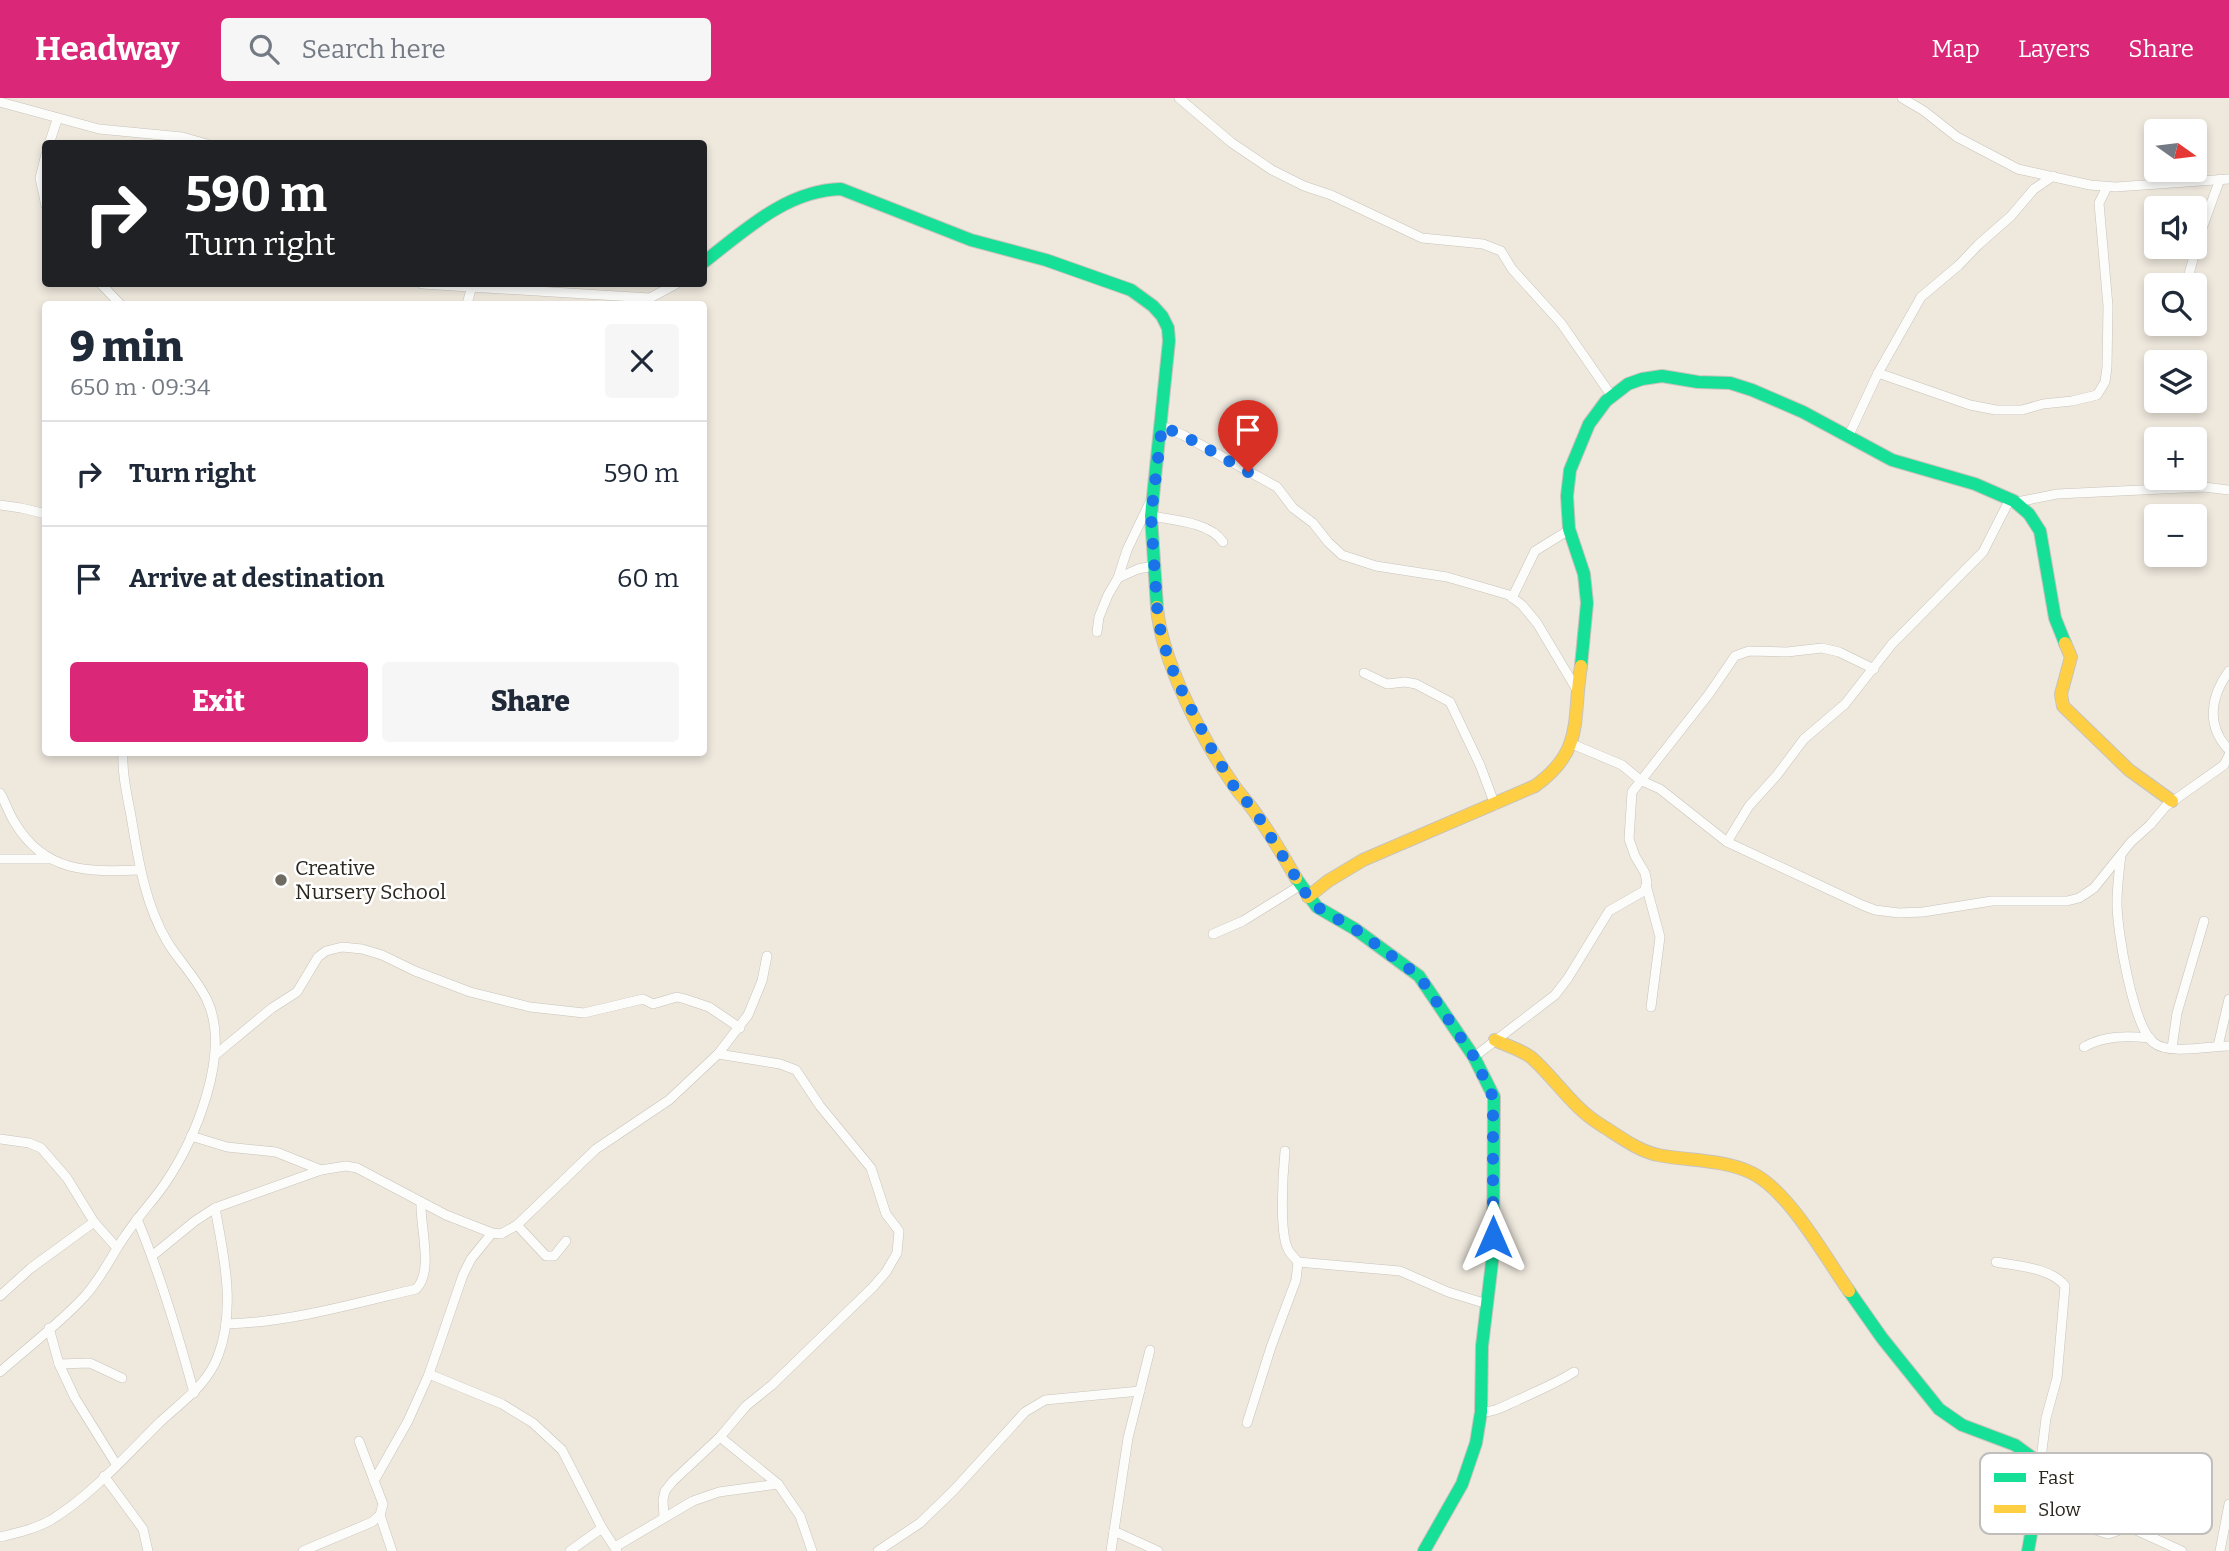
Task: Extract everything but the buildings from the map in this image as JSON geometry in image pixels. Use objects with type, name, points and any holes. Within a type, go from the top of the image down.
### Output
[{"type":"street","points":[[1179,98],[1232,143],[1272,170],[1304,186],[1331,195],[1422,238],[1483,244],[1501,251],[1512,269],[1561,323],[1611,395]]},
{"type":"street","points":[[1902,98],[1924,111],[1957,137],[2018,169],[2107,187],[2225,179],[2200,234],[2189,273]]},
{"type":"street","points":[[0,102],[57,120],[99,129],[193,140]]},
{"type":"street","points":[[50,140],[57,120]]},
{"type":"street","points":[[42,170],[42,187]]},
{"type":"street","points":[[1848,437],[1878,373],[1921,297],[2011,216],[2034,189],[2053,176]]},
{"type":"street","points":[[707,260],[785,205],[830,187],[971,240],[1104,279],[1131,290],[1162,316],[1168,328],[1169,341],[1162,426],[1152,497],[1153,566],[1158,621],[1178,683],[1233,785],[1256,813],[1308,897],[1317,907],[1366,936],[1419,976],[1474,1057],[1493,1097],[1493,1254],[1482,1346],[1481,1412],[1476,1443],[1462,1484],[1424,1551]]},
{"type":"street","points":[[1878,373],[1970,405],[1996,410],[2022,410],[2097,395],[2105,382],[2107,367],[2108,306],[2099,203],[2107,187]]},
{"type":"street","points":[[104,287],[117,301]]},
{"type":"street","points":[[485,287],[650,298],[670,287]]},
{"type":"street","points":[[570,287],[574,294]]},
{"type":"street","points":[[1308,897],[1328,881],[1363,860],[1535,786],[1548,777],[1564,759],[1572,744],[1588,614],[1584,574],[1569,530],[1569,475],[1582,439],[1597,410],[1611,395],[1626,386],[1654,376],[1666,375],[1698,382],[1734,383],[1788,405],[1891,460],[1965,480],[2013,500],[2035,520],[2040,531],[2046,579],[2055,618],[2071,657],[2072,663],[2060,694],[2063,706],[2129,770],[2172,802]]},
{"type":"street","points":[[1162,426],[1277,487],[1293,508],[1313,523],[1342,555],[1376,566],[1455,579],[1512,598],[1522,605],[1537,623],[1577,690]]},
{"type":"street","points":[[2013,500],[2057,494],[2204,487],[2229,490]]},
{"type":"street","points":[[1097,632],[1099,617],[1152,497]]},
{"type":"street","points":[[1727,842],[1749,806],[1804,739],[1845,704],[1892,644],[1983,552],[2013,500]]},
{"type":"street","points":[[0,506],[42,513]]},
{"type":"street","points":[[1151,516],[1208,530],[1223,542]]},
{"type":"street","points":[[1512,598],[1534,553],[1569,530]]},
{"type":"street","points":[[1118,578],[1153,566]]},
{"type":"street","points":[[1651,1007],[1660,937],[1645,873],[1630,846],[1632,792],[1709,694],[1732,659],[1740,653],[1822,648],[1839,652],[1874,669]]},
{"type":"street","points":[[1572,744],[1614,760],[1640,780],[1660,789],[1727,842],[1875,910],[1923,912],[1992,901],[2067,901],[2079,898],[2094,888],[2122,853],[2172,802],[2224,765],[2229,753],[2214,730],[2213,713],[2214,697],[2229,671]]},
{"type":"street","points":[[1364,673],[1387,684],[1416,684],[1450,702],[1480,765],[1495,805]]},
{"type":"street","points":[[0,1371],[83,1299],[103,1274],[117,1248],[164,1184],[191,1136],[209,1086],[215,1041],[213,1020],[208,1001],[186,965],[169,944],[156,918],[140,870],[122,756]]},
{"type":"street","points":[[0,793],[23,836],[49,859],[78,869],[140,870]]},
{"type":"street","points":[[2122,853],[2118,881],[2119,929],[2133,999],[2150,1038],[2156,1045],[2172,1048],[2229,1046]]},
{"type":"street","points":[[0,859],[49,859]]},
{"type":"street","points":[[1213,934],[1243,921],[1301,885]]},
{"type":"street","points":[[1474,1057],[1562,987],[1609,911],[1642,892],[1646,886]]},
{"type":"street","points":[[2172,1048],[2177,1013],[2204,921]]},
{"type":"street","points":[[214,1056],[272,1008],[297,992],[318,957],[326,951],[342,947],[383,955],[415,971],[470,992],[522,1006],[584,1013],[643,999],[653,1004],[677,997],[709,1007],[740,1028]]},
{"type":"street","points":[[152,1256],[215,1208],[321,1170],[346,1166],[357,1168],[421,1203],[492,1233],[501,1234],[517,1225],[596,1149],[669,1100],[718,1054],[740,1028],[754,1002],[762,982],[767,956]]},
{"type":"street","points":[[2218,1046],[2229,999]]},
{"type":"street","points":[[2084,1046],[2109,1038],[2150,1038]]},
{"type":"street","points":[[1495,1040],[1531,1057],[1581,1111],[1639,1148],[1656,1155],[1697,1159],[1741,1170],[1765,1181],[1788,1203],[1882,1338],[1939,1409],[1966,1428],[2021,1448],[2028,1453]]},
{"type":"street","points":[[664,1517],[665,1491],[673,1481],[720,1437],[746,1406],[817,1343],[886,1272],[897,1254],[899,1231],[886,1214],[871,1168],[820,1106],[796,1070],[780,1064],[718,1054]]},
{"type":"street","points":[[191,1136],[227,1147],[276,1152],[321,1170]]},
{"type":"street","points":[[0,1139],[29,1143],[41,1148],[67,1178],[94,1222],[117,1248]]},
{"type":"street","points":[[1247,1423],[1296,1280],[1298,1262],[1287,1248],[1284,1228],[1282,1186],[1285,1151]]},
{"type":"street","points":[[226,1324],[258,1323],[305,1316],[416,1289],[423,1282],[425,1271],[421,1203]]},
{"type":"street","points":[[0,1537],[20,1533],[49,1521],[79,1500],[194,1393],[210,1374],[226,1324],[226,1279],[215,1208]]},
{"type":"street","points":[[137,1219],[177,1330],[194,1393]]},
{"type":"street","points":[[0,1296],[31,1268],[94,1222]]},
{"type":"street","points":[[517,1225],[546,1256],[554,1256],[566,1241]]},
{"type":"street","points":[[374,1482],[408,1421],[429,1374],[463,1275],[471,1259],[492,1233]]},
{"type":"street","points":[[1298,1262],[1400,1271],[1448,1292],[1487,1304]]},
{"type":"street","points":[[1996,1262],[2048,1274],[2060,1279],[2065,1286],[2058,1366],[2046,1418],[2042,1453]]},
{"type":"street","points":[[49,1328],[59,1364],[75,1398],[116,1464]]},
{"type":"street","points":[[1111,1551],[1128,1438],[1150,1350]]},
{"type":"street","points":[[59,1364],[90,1363],[122,1378]]},
{"type":"street","points":[[1481,1412],[1506,1407],[1574,1372]]},
{"type":"street","points":[[429,1374],[502,1404],[533,1423],[562,1450],[602,1528],[616,1549],[693,1501],[719,1492],[778,1484]]},
{"type":"street","points":[[878,1551],[920,1523],[1025,1412],[1045,1400],[1140,1391]]},
{"type":"street","points":[[720,1437],[778,1484],[800,1516],[812,1551]]},
{"type":"street","points":[[303,1551],[372,1522],[380,1515],[383,1504],[359,1441]]},
{"type":"street","points":[[104,1476],[143,1529],[148,1551]]},
{"type":"street","points":[[2220,1551],[2229,1504]]},
{"type":"street","points":[[380,1515],[392,1551]]},
{"type":"street","points":[[570,1551],[602,1528]]},
{"type":"street","points":[[1114,1531],[1158,1551]]},
{"type":"street","points":[[2144,1534],[2182,1551]]},
{"type":"traffic: fast","points":[[707,260],[784,204],[802,196],[841,189],[971,240],[1046,260],[1131,290],[1153,306],[1168,328],[1169,341],[1151,516],[1157,607]]},
{"type":"traffic: fast","points":[[1581,666],[1587,603],[1584,574],[1569,529],[1567,496],[1570,470],[1589,424],[1606,401],[1628,384],[1662,376],[1698,382],[1730,383],[1752,390],[1803,412],[1892,460],[1975,484],[2014,501],[2029,514],[2040,531],[2055,618],[2065,643]]},
{"type":"traffic: fast","points":[[1296,878],[1317,907],[1355,929],[1419,976],[1474,1057],[1494,1097],[1493,1254],[1482,1346],[1481,1412],[1476,1443],[1462,1484],[1424,1551]]},
{"type":"traffic: fast","points":[[1849,1291],[1882,1338],[1939,1409],[1962,1425],[2015,1445],[2026,1453]]},
{"type":"traffic: fast","points":[[2028,1551],[2031,1534]]},
{"type":"traffic: slow","points":[[1157,607],[1166,651],[1197,723],[1221,766],[1267,829],[1296,878]]},
{"type":"traffic: slow","points":[[2065,643],[2071,657],[2061,694],[2063,706],[2129,770],[2172,801]]},
{"type":"traffic: slow","points":[[1308,897],[1328,881],[1363,860],[1535,786],[1551,773],[1562,760],[1573,733],[1581,666]]},
{"type":"traffic: slow","points":[[1495,1040],[1529,1056],[1582,1111],[1636,1147],[1658,1155],[1741,1168],[1766,1182],[1793,1209],[1849,1291]]},
{"type":"place","name":"Creative Nursery School","points":[[281,880]]},
{"type":"route","points":[[1248,472],[1184,435],[1162,426],[1151,516],[1158,621],[1168,658],[1211,748],[1233,785],[1279,848],[1308,897],[1317,907],[1355,929],[1419,976],[1474,1057],[1493,1097],[1493,1237]]}]
